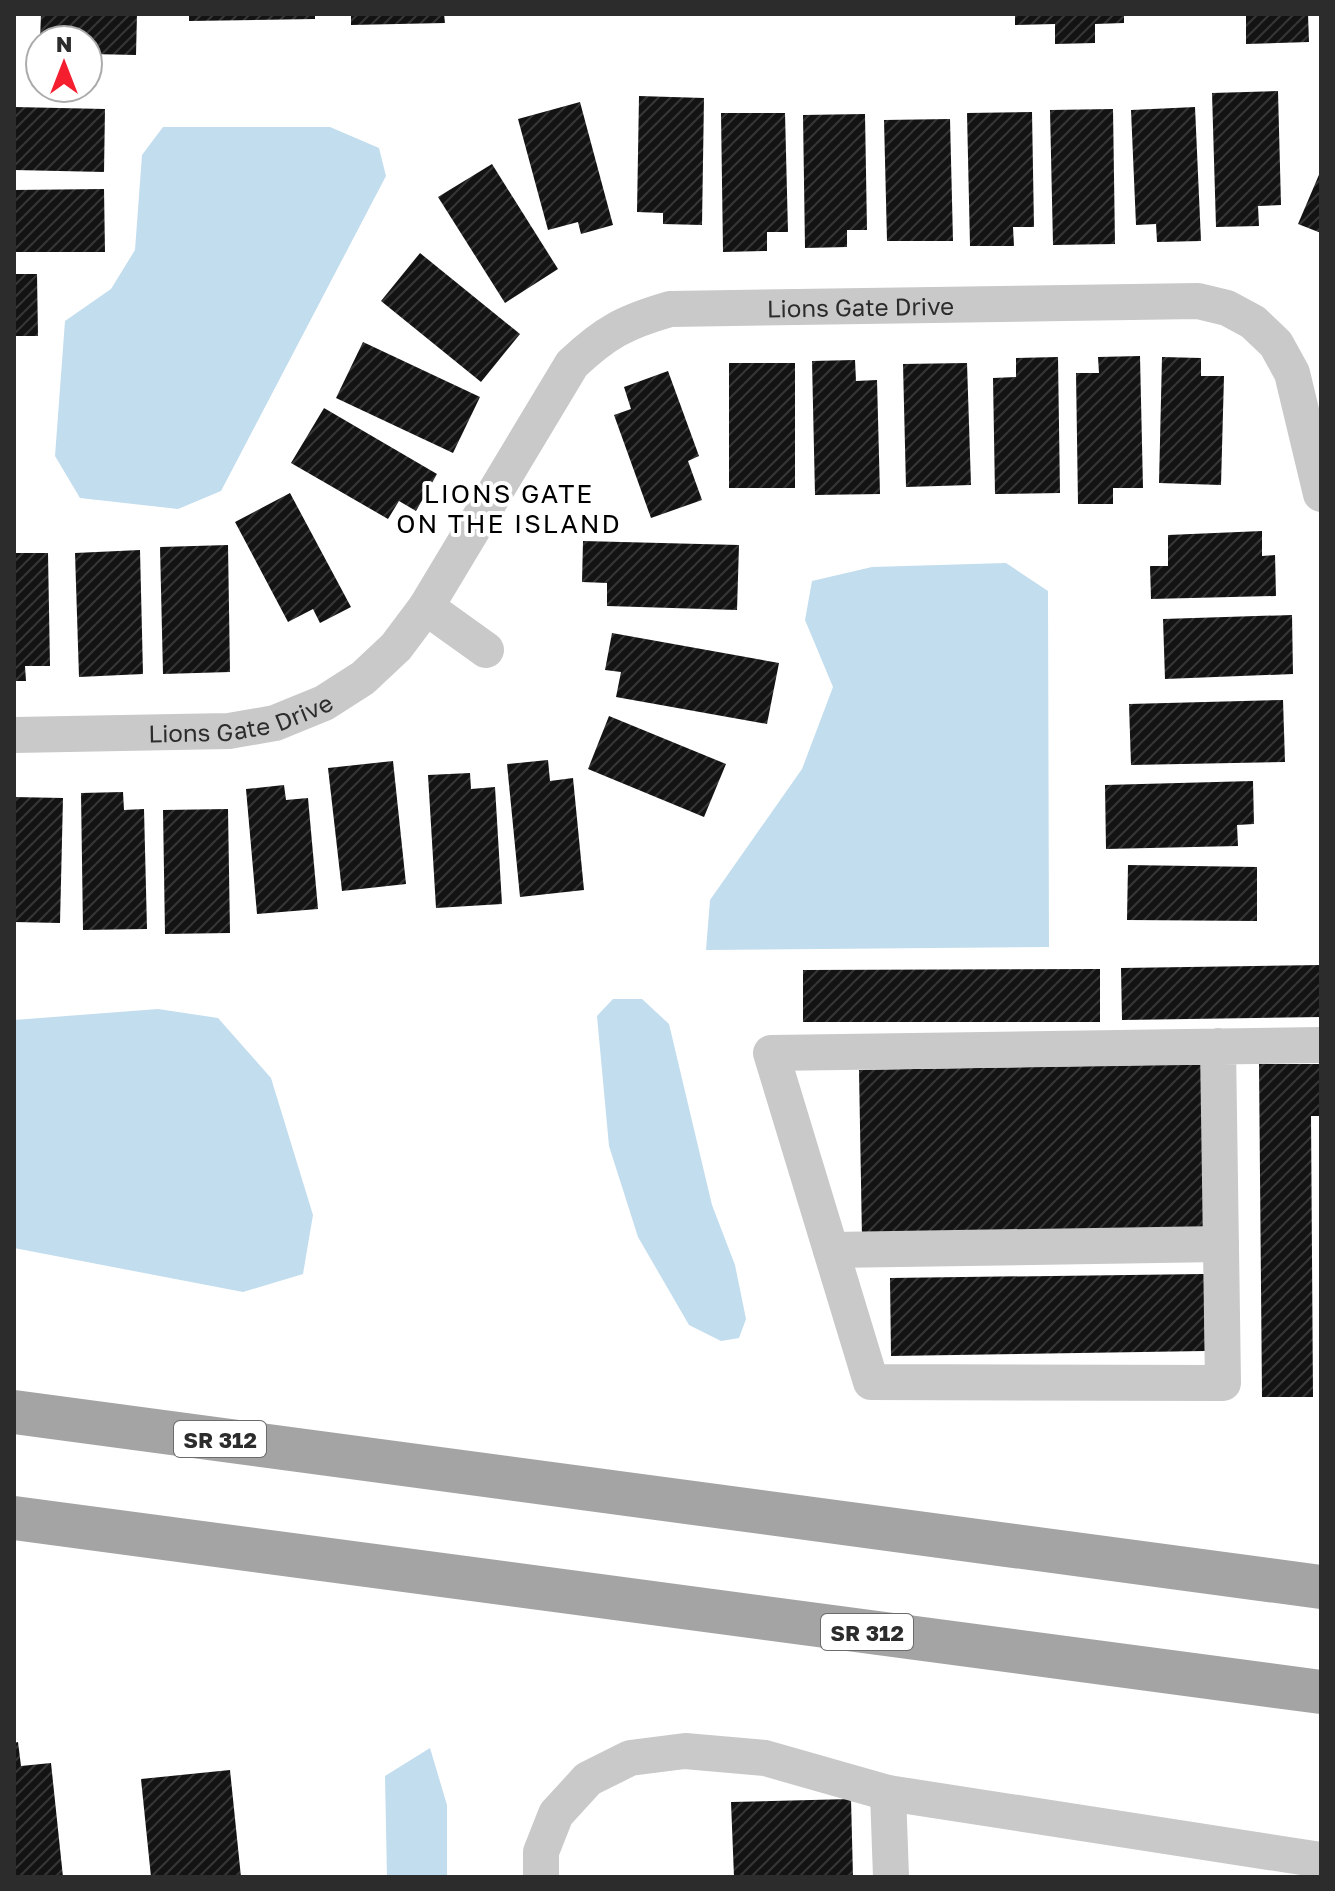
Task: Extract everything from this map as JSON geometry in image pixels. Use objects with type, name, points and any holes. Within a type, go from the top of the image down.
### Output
[{"type":"main road","name":"SR 312","points":[[14,1412],[1321,1587]]},
{"type":"main road","name":"SR 312","points":[[14,1518],[1321,1692]]},
{"type":"street","name":"Lions Gate Drive","points":[[14,735],[229,731],[275,723],[324,703],[363,678],[396,647],[426,607],[572,364],[599,339],[634,319],[670,309],[1198,301],[1227,308],[1253,322],[1276,344],[1292,373],[1321,494]]},
{"type":"street","points":[[426,607],[486,650]]},
{"type":"street","points":[[1218,1046],[1223,1383],[871,1382],[771,1053],[1218,1046],[1321,1045]]},
{"type":"street","points":[[831,1250],[1221,1244]]},
{"type":"street","points":[[541,1877],[541,1852],[556,1814],[588,1779],[630,1758],[685,1751],[765,1758],[888,1793],[1321,1860]]},
{"type":"street","points":[[888,1793],[891,1877]]},
{"type":"water","points":[[163,127],[330,127],[379,148],[386,176],[221,491],[178,509],[80,498],[55,456],[65,321],[111,289],[135,250],[142,155]]},
{"type":"water","points":[[1006,563],[1048,591],[1049,947],[706,950],[710,900],[802,769],[833,687],[805,620],[812,581],[872,567]]},
{"type":"water","points":[[613,999],[642,999],[669,1024],[712,1205],[735,1265],[746,1319],[739,1338],[721,1341],[689,1325],[638,1237],[609,1146],[597,1016]]},
{"type":"water","points":[[158,1009],[218,1018],[271,1078],[313,1215],[303,1274],[243,1292],[14,1248],[14,1020]]},
{"type":"water","points":[[430,1748],[447,1805],[447,1877],[387,1877],[385,1776]]},
{"type":"building","points":[[41,14],[137,14],[136,55],[104,54],[104,24],[41,24]]},
{"type":"building","points":[[189,14],[315,14],[315,19],[189,21]]},
{"type":"building","points":[[351,14],[444,14],[445,23],[351,25]]},
{"type":"building","points":[[1015,14],[1124,14],[1124,23],[1095,24],[1095,43],[1055,44],[1055,24],[1015,25]]},
{"type":"building","points":[[1246,14],[1308,14],[1309,42],[1246,44]]},
{"type":"building","points":[[1278,91],[1281,205],[1258,206],[1259,226],[1216,227],[1212,93]]},
{"type":"building","points":[[639,96],[704,98],[702,225],[663,224],[663,213],[637,212]]},
{"type":"building","points":[[580,102],[613,225],[581,234],[578,222],[548,230],[518,119]]},
{"type":"building","points":[[14,107],[105,109],[104,172],[14,170]]},
{"type":"building","points":[[1195,107],[1201,241],[1157,242],[1156,224],[1136,225],[1131,110]]},
{"type":"building","points":[[1113,109],[1115,244],[1053,245],[1050,110]]},
{"type":"building","points":[[1032,112],[1034,227],[1013,227],[1014,246],[970,246],[967,113]]},
{"type":"building","points":[[721,113],[785,113],[788,232],[767,232],[767,251],[723,252]]},
{"type":"building","points":[[865,114],[867,230],[847,230],[847,247],[805,248],[803,115]]},
{"type":"building","points":[[950,119],[953,241],[887,241],[884,120]]},
{"type":"building","points":[[492,164],[558,269],[505,303],[438,197]]},
{"type":"building","points":[[1321,170],[1321,233],[1298,224]]},
{"type":"building","points":[[104,189],[105,252],[14,252],[14,190]]},
{"type":"building","points":[[420,253],[520,334],[481,382],[381,301]]},
{"type":"building","points":[[14,274],[37,274],[38,336],[14,336]]},
{"type":"building","points":[[363,342],[480,397],[453,453],[336,398]]},
{"type":"building","points":[[1140,356],[1143,488],[1113,488],[1113,504],[1078,504],[1076,373],[1099,373],[1098,357]]},
{"type":"building","points":[[1058,357],[1060,493],[995,494],[993,378],[1016,377],[1016,358]]},
{"type":"building","points":[[1162,357],[1201,358],[1201,376],[1224,376],[1221,485],[1159,483]]},
{"type":"building","points":[[855,360],[856,381],[877,380],[880,494],[815,495],[812,361]]},
{"type":"building","points":[[729,363],[795,363],[795,488],[729,488]]},
{"type":"building","points":[[967,363],[971,485],[906,487],[903,364]]},
{"type":"building","points":[[668,371],[699,456],[688,461],[702,500],[651,518],[614,415],[631,409],[624,387]]},
{"type":"building","points":[[324,408],[437,474],[416,511],[399,501],[388,519],[291,463]]},
{"type":"building","points":[[290,493],[351,607],[320,623],[313,609],[288,622],[235,522]]},
{"type":"building","points":[[1262,531],[1262,556],[1275,555],[1276,596],[1151,599],[1150,566],[1168,566],[1168,535]]},
{"type":"building","points":[[583,541],[739,545],[737,610],[607,606],[607,583],[582,582]]},
{"type":"building","points":[[228,545],[230,672],[163,674],[160,547]]},
{"type":"building","points":[[140,550],[143,674],[79,677],[75,553]]},
{"type":"building","points":[[14,553],[48,553],[50,666],[25,666],[26,681],[14,681]]},
{"type":"building","points":[[1292,615],[1293,674],[1165,679],[1163,619]]},
{"type":"building","points":[[612,633],[779,663],[767,724],[616,697],[621,672],[605,670]]},
{"type":"building","points":[[1283,700],[1285,762],[1131,765],[1129,704]]},
{"type":"building","points":[[609,716],[726,764],[704,817],[588,769]]},
{"type":"building","points":[[548,760],[550,781],[573,778],[584,890],[520,897],[507,764]]},
{"type":"building","points":[[393,761],[406,884],[342,891],[328,768]]},
{"type":"building","points":[[470,773],[471,789],[495,787],[502,904],[436,908],[428,775]]},
{"type":"building","points":[[1253,781],[1254,824],[1237,825],[1238,846],[1106,849],[1105,785]]},
{"type":"building","points":[[284,785],[286,800],[308,798],[318,909],[257,914],[246,789]]},
{"type":"building","points":[[123,792],[124,810],[144,809],[147,929],[83,930],[81,793]]},
{"type":"building","points":[[14,797],[63,798],[60,923],[14,922]]},
{"type":"building","points":[[228,809],[230,933],[165,934],[163,810]]},
{"type":"building","points":[[1128,865],[1257,867],[1257,921],[1127,920]]},
{"type":"building","points":[[1321,965],[1321,1017],[1122,1020],[1121,968]]},
{"type":"building","points":[[1100,969],[1100,1022],[803,1022],[803,970]]},
{"type":"building","points":[[1208,1064],[1211,1233],[862,1239],[859,1070]]},
{"type":"building","points":[[1259,1064],[1321,1064],[1321,1116],[1311,1116],[1313,1397],[1262,1397]]},
{"type":"building","points":[[1204,1274],[1205,1351],[891,1356],[890,1278]]},
{"type":"building","points":[[18,1742],[21,1766],[51,1763],[63,1877],[14,1877],[14,1743]]},
{"type":"building","points":[[230,1770],[241,1877],[151,1877],[141,1779]]},
{"type":"building","points":[[851,1799],[853,1877],[734,1877],[731,1802]]},
{"type":"district","name":"LIONS GATE ON THE ISLAND","points":[[509,508]]}]
